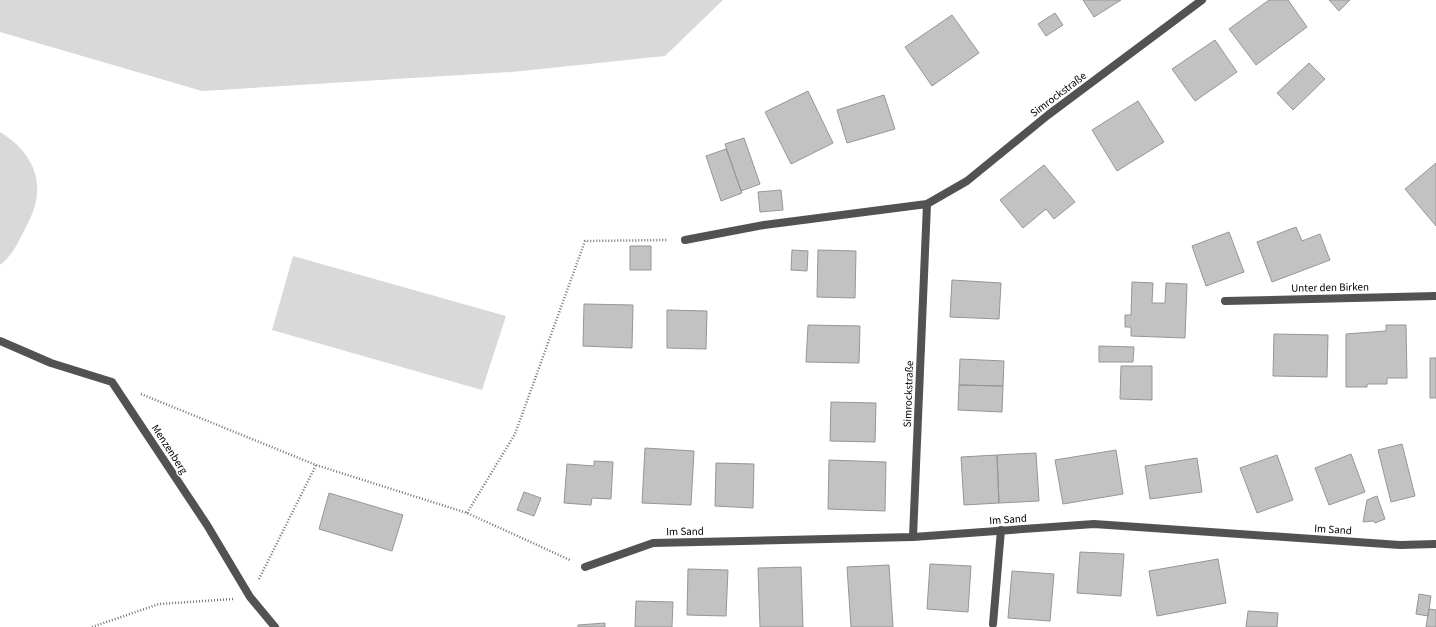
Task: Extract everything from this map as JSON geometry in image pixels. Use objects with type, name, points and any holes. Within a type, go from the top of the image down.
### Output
[{"type":"street","name":"Simrockstraße","points":[[685,240],[764,224],[927,204],[967,181],[1048,115],[1202,0]]},
{"type":"street","name":"Simrockstraße","points":[[913,536],[927,204]]},
{"type":"street","name":"Unter den Birken","points":[[1225,301],[1436,296]]},
{"type":"street","points":[[0,341],[51,362],[112,382]]},
{"type":"street","name":"Menzenberg","points":[[112,382],[207,525],[250,597],[275,627]]},
{"type":"street","name":"Im Sand","points":[[584,567],[653,543],[913,536],[1094,524],[1400,545],[1436,544]]},
{"type":"street","points":[[993,624],[1000,530]]},
{"type":"path","points":[[467,513],[515,434],[585,241],[685,240]]},
{"type":"path","points":[[112,382],[316,465],[467,513],[584,567]]},
{"type":"path","points":[[92,627],[158,604],[250,597],[316,465]]},
{"type":"shaded area","points":[[0,0],[723,0],[665,56],[512,72],[202,91],[0,32]]},
{"type":"shaded area","points":[[0,132],[17,145],[30,161],[34,170],[37,190],[35,205],[27,225],[18,243],[0,265]]},
{"type":"shaded area","points":[[293,256],[506,316],[482,390],[272,330]]},
{"type":"building","points":[[1083,0],[1121,0],[1094,17]]},
{"type":"building","points":[[1269,0],[1288,0],[1307,27],[1256,65],[1229,29]]},
{"type":"building","points":[[1329,0],[1350,0],[1339,11]]},
{"type":"building","points":[[1055,13],[1063,25],[1046,36],[1038,24]]},
{"type":"building","points":[[952,15],[979,53],[932,86],[905,47]]},
{"type":"building","points":[[1215,40],[1237,72],[1195,101],[1172,69]]},
{"type":"building","points":[[1309,63],[1325,79],[1293,110],[1277,93]]},
{"type":"building","points":[[808,91],[833,143],[791,164],[765,112]]},
{"type":"building","points":[[884,95],[895,129],[847,143],[837,110]]},
{"type":"building","points":[[1138,101],[1164,142],[1117,171],[1092,130]]},
{"type":"building","points":[[744,138],[760,184],[741,191],[725,144]]},
{"type":"building","points":[[726,149],[742,193],[721,201],[706,156]]},
{"type":"building","points":[[1436,163],[1436,226],[1405,189]]},
{"type":"building","points":[[1044,165],[1075,202],[1054,219],[1046,209],[1023,228],[1000,200]]},
{"type":"building","points":[[781,190],[783,210],[760,212],[758,192]]},
{"type":"building","points":[[1296,227],[1302,241],[1320,234],[1330,260],[1272,282],[1257,242]]},
{"type":"building","points":[[1229,232],[1244,272],[1206,286],[1192,246]]},
{"type":"building","points":[[630,246],[651,246],[651,270],[630,270]]},
{"type":"building","points":[[792,250],[808,251],[807,271],[791,270]]},
{"type":"building","points":[[818,250],[856,251],[855,298],[817,297]]},
{"type":"building","points":[[952,280],[1001,283],[999,319],[950,317]]},
{"type":"building","points":[[1132,282],[1153,283],[1152,303],[1165,303],[1166,283],[1187,284],[1185,338],[1131,336],[1131,327],[1125,327],[1125,315],[1131,315]]},
{"type":"building","points":[[584,304],[633,305],[632,348],[583,346]]},
{"type":"building","points":[[667,310],[707,311],[706,349],[667,348]]},
{"type":"building","points":[[808,325],[860,326],[859,363],[806,362]]},
{"type":"building","points":[[1386,325],[1406,325],[1407,378],[1387,378],[1387,384],[1367,384],[1367,387],[1346,387],[1346,334],[1386,331]]},
{"type":"building","points":[[1274,334],[1328,335],[1327,377],[1273,376]]},
{"type":"building","points":[[1099,346],[1134,347],[1133,362],[1099,362]]},
{"type":"building","points":[[1430,358],[1436,358],[1436,398],[1430,398]]},
{"type":"building","points":[[960,359],[1004,361],[1003,386],[959,385]]},
{"type":"building","points":[[1121,366],[1152,366],[1152,400],[1120,399]]},
{"type":"building","points":[[959,385],[1003,386],[1002,412],[958,410]]},
{"type":"building","points":[[831,402],[876,403],[875,442],[830,441]]},
{"type":"building","points":[[1402,444],[1415,496],[1391,502],[1378,450]]},
{"type":"building","points":[[645,448],[694,451],[691,505],[642,503]]},
{"type":"building","points":[[1116,450],[1123,494],[1063,504],[1055,460]]},
{"type":"building","points":[[1036,453],[1039,501],[999,503],[997,455]]},
{"type":"building","points":[[1351,454],[1365,492],[1329,505],[1315,468]]},
{"type":"building","points":[[997,455],[999,503],[964,505],[961,457]]},
{"type":"building","points":[[1277,455],[1293,500],[1257,513],[1240,468]]},
{"type":"building","points":[[1197,458],[1202,492],[1150,499],[1145,466]]},
{"type":"building","points":[[829,460],[886,462],[885,511],[828,509]]},
{"type":"building","points":[[594,461],[613,462],[611,499],[592,498],[591,505],[564,503],[567,464],[594,466]]},
{"type":"building","points":[[716,463],[754,464],[753,508],[715,506]]},
{"type":"building","points":[[524,492],[541,498],[534,516],[517,510]]},
{"type":"building","points":[[329,493],[403,515],[392,551],[319,529]]},
{"type":"building","points":[[1377,496],[1385,519],[1375,523],[1374,521],[1363,522],[1367,500]]},
{"type":"building","points":[[1080,552],[1124,554],[1121,596],[1077,593]]},
{"type":"building","points":[[1218,559],[1226,603],[1157,616],[1149,571]]},
{"type":"building","points":[[930,564],[971,566],[968,612],[927,609]]},
{"type":"building","points":[[889,565],[893,627],[851,627],[847,567]]},
{"type":"building","points":[[801,567],[803,627],[760,627],[758,568]]},
{"type":"building","points":[[688,569],[728,570],[726,616],[687,615]]},
{"type":"building","points":[[1012,571],[1054,574],[1050,621],[1008,618]]},
{"type":"building","points":[[1419,594],[1431,596],[1428,616],[1416,614]]},
{"type":"building","points":[[636,601],[673,602],[672,627],[635,627]]},
{"type":"building","points":[[1429,609],[1436,610],[1436,627],[1426,627]]},
{"type":"building","points":[[1248,611],[1278,613],[1277,627],[1246,627]]},
{"type":"building","points":[[605,623],[605,627],[578,627],[578,625]]}]
